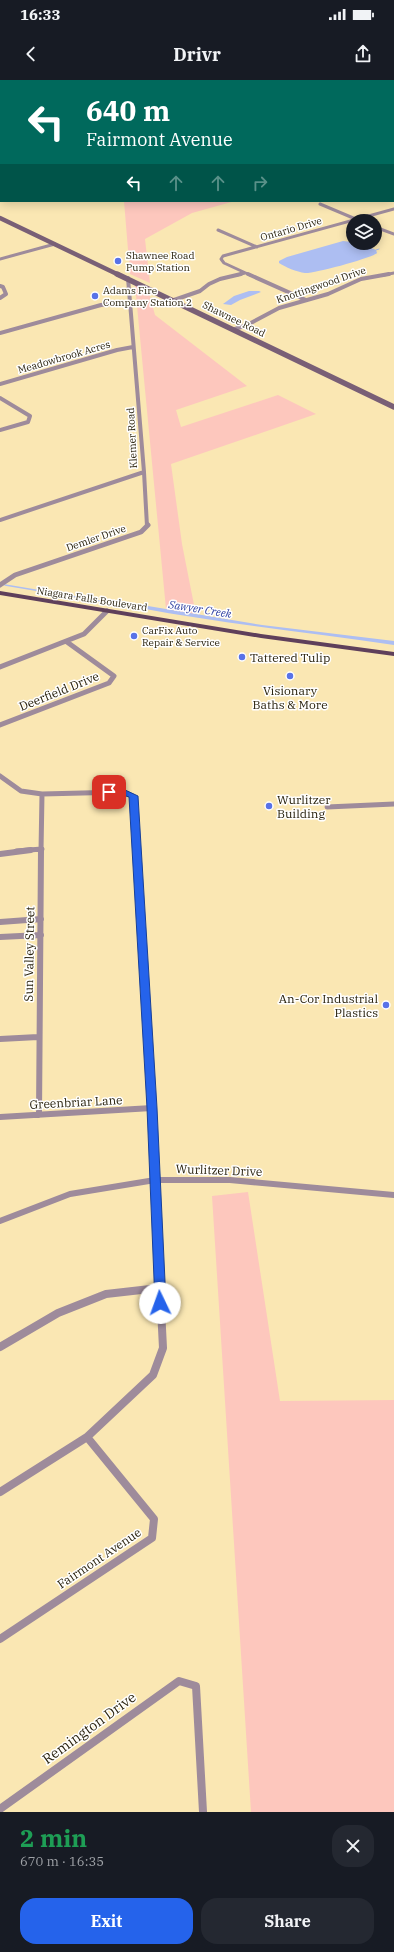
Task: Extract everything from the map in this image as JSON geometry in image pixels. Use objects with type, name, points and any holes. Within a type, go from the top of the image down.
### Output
[{"type":"main road","name":"Shawnee Road","points":[[0,218],[394,406]]},
{"type":"main road","name":"Niagara Falls Boulevard","points":[[0,594],[274,638],[394,654]]},
{"type":"street","points":[[320,204],[346,215]]},
{"type":"street","name":"Ontario Drive","points":[[376,214],[394,209]]},
{"type":"street","name":"Ontario Drive","points":[[244,273],[224,264],[221,260],[223,256],[346,222]]},
{"type":"street","points":[[218,230],[257,247]]},
{"type":"street","points":[[382,230],[394,234]]},
{"type":"street","points":[[0,259],[55,244]]},
{"type":"street","points":[[174,300],[200,292],[209,284],[220,279],[244,273],[306,300]]},
{"type":"street","name":"Knottingwood Drive","points":[[235,329],[247,326],[267,313],[337,290],[361,279],[394,274]]},
{"type":"street","name":"Klemer Road","points":[[0,520],[144,472],[132,347],[128,278]]},
{"type":"street","points":[[0,286],[6,294],[0,298]]},
{"type":"street","points":[[0,333],[101,305],[129,302]]},
{"type":"street","name":"Meadowbrook Acres","points":[[0,384],[132,347]]},
{"type":"street","points":[[0,398],[30,416],[28,422],[0,430]]},
{"type":"street","name":"Demler Drive","points":[[0,585],[15,575],[141,532],[148,524],[144,472]]},
{"type":"street","points":[[0,667],[67,642],[84,634],[107,611]]},
{"type":"street","name":"Deerfield Drive","points":[[0,726],[109,683],[114,676],[67,642]]},
{"type":"street","points":[[0,776],[3,783],[21,791],[42,794],[123,792],[134,796],[152,1108],[163,1348],[153,1374],[87,1437],[0,1492]]},
{"type":"street","name":"Sun Valley Street","points":[[39,1115],[38,1037],[41,935],[42,794]]},
{"type":"street","points":[[327,806],[394,804]]},
{"type":"street","points":[[0,854],[13,851],[42,849]]},
{"type":"street","points":[[0,922],[41,920]]},
{"type":"street","points":[[0,936],[41,935]]},
{"type":"street","points":[[0,1039],[38,1037]]},
{"type":"street","name":"Greenbriar Lane","points":[[0,1117],[152,1108]]},
{"type":"street","name":"Wurlitzer Drive","points":[[0,1221],[70,1194],[155,1180],[230,1180],[394,1195]]},
{"type":"street","points":[[0,1346],[58,1313],[106,1294],[160,1288]]},
{"type":"street","name":"Fairmont Avenue","points":[[0,1638],[152,1538],[154,1519],[87,1437]]},
{"type":"street","name":"Remington Drive","points":[[0,1809],[179,1680],[196,1686],[203,1812]]},
{"type":"shaded area","points":[[124,202],[231,202],[192,213],[145,239],[150,283],[130,274]]},
{"type":"shaded area","points":[[135,285],[149,293],[155,315],[247,386],[176,410],[181,427],[278,395],[316,414],[171,464],[182,544],[196,615],[166,609]]},
{"type":"shaded area","points":[[248,1192],[280,1401],[394,1400],[394,1812],[251,1812],[212,1196]]},
{"type":"water","points":[[343,241],[346,241],[346,250],[376,250],[377,253],[354,262],[310,273],[298,272],[279,263],[279,261],[287,257]]},
{"type":"water","points":[[249,291],[261,292],[231,305],[223,304],[234,296]]},
{"type":"water","points":[[142,605],[262,625],[394,641],[394,645],[203,619],[140,608]]},
{"type":"waterway","name":"Sawyer Creek","points":[[5,585],[142,608]]},
{"type":"place","name":"Shawnee Road Pump Station","points":[[118,261]]},
{"type":"place","name":"Adams Fire Company Station 2","points":[[95,296]]},
{"type":"place","name":"CarFix Auto Repair & Service","points":[[134,636]]},
{"type":"place","name":"Tattered Tulip","points":[[242,657]]},
{"type":"place","name":"Visionary Baths & More","points":[[290,676]]},
{"type":"place","name":"Wurlitzer Building","points":[[269,806]]},
{"type":"place","name":"An-Cor Industrial Plastics","points":[[386,1005]]},
{"type":"route","points":[[109,792],[123,792],[134,796],[152,1108],[160,1303]]}]
